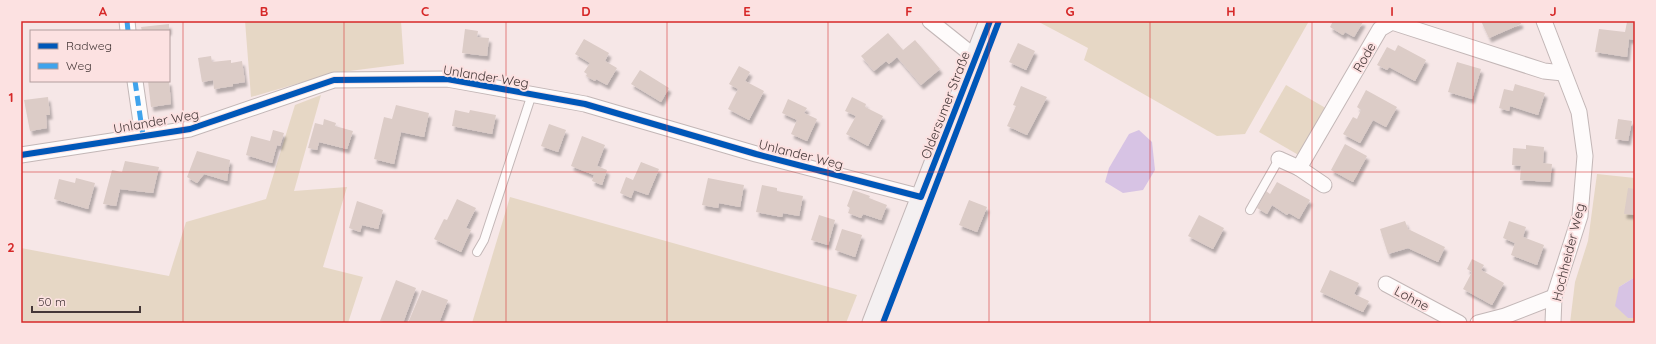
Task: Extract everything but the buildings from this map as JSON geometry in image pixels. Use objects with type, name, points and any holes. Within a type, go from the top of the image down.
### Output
[{"type":"main road","name":"Oldersumer Straße","points":[[873,323],[990,21]]},
{"type":"street","points":[[930,21],[975,57]]},
{"type":"street","name":"Hochheider Weg","points":[[1544,21],[1562,72],[1579,112],[1585,156],[1580,216],[1554,297],[1553,323]]},
{"type":"street","name":"Rode","points":[[1299,168],[1380,29],[1392,22],[1544,71],[1562,72]]},
{"type":"street","name":"Unlander Weg","points":[[21,155],[190,129],[334,80],[448,78],[585,104],[756,154],[921,197]]},
{"type":"street","points":[[135,82],[143,136]]},
{"type":"street","points":[[1279,159],[1299,168],[1324,185]]},
{"type":"street","name":"Lohne","points":[[1386,284],[1459,323]]},
{"type":"street","points":[[1478,323],[1505,316],[1554,297]]},
{"type":"lane","points":[[477,252],[484,240],[532,94]]},
{"type":"lane","points":[[1250,210],[1279,159]]},
{"type":"shaded area","points":[[245,21],[401,21],[404,64],[334,73],[251,97]]},
{"type":"shaded area","points":[[1037,21],[1309,21],[1245,134],[1217,136],[1084,60],[1088,48]]},
{"type":"shaded area","points":[[1286,85],[1329,110],[1302,157],[1259,132]]},
{"type":"shaded area","points":[[321,95],[294,191],[347,187],[323,267],[363,277],[348,323],[21,323],[21,248],[169,276],[186,222],[266,199],[295,105]]},
{"type":"shaded area","points":[[1139,130],[1152,142],[1155,170],[1143,190],[1123,193],[1105,182],[1109,168],[1129,134]]},
{"type":"shaded area","points":[[1597,174],[1635,178],[1635,277],[1619,287],[1628,318],[1635,318],[1635,323],[1570,323],[1575,282],[1588,241]]},
{"type":"shaded area","points":[[510,197],[857,295],[846,323],[472,323]]},
{"type":"shaded area","points":[[1635,277],[1635,318],[1628,318],[1615,306],[1619,287]]},
{"type":"marked path","points":[[127,21],[128,30]]},
{"type":"marked path","points":[[135,82],[143,136]]},
{"type":"cycle path","points":[[21,155],[190,129],[334,80],[447,79],[585,104],[756,154],[921,197],[990,21]]},
{"type":"cycle path","points":[[883,323],[999,21]]}]
